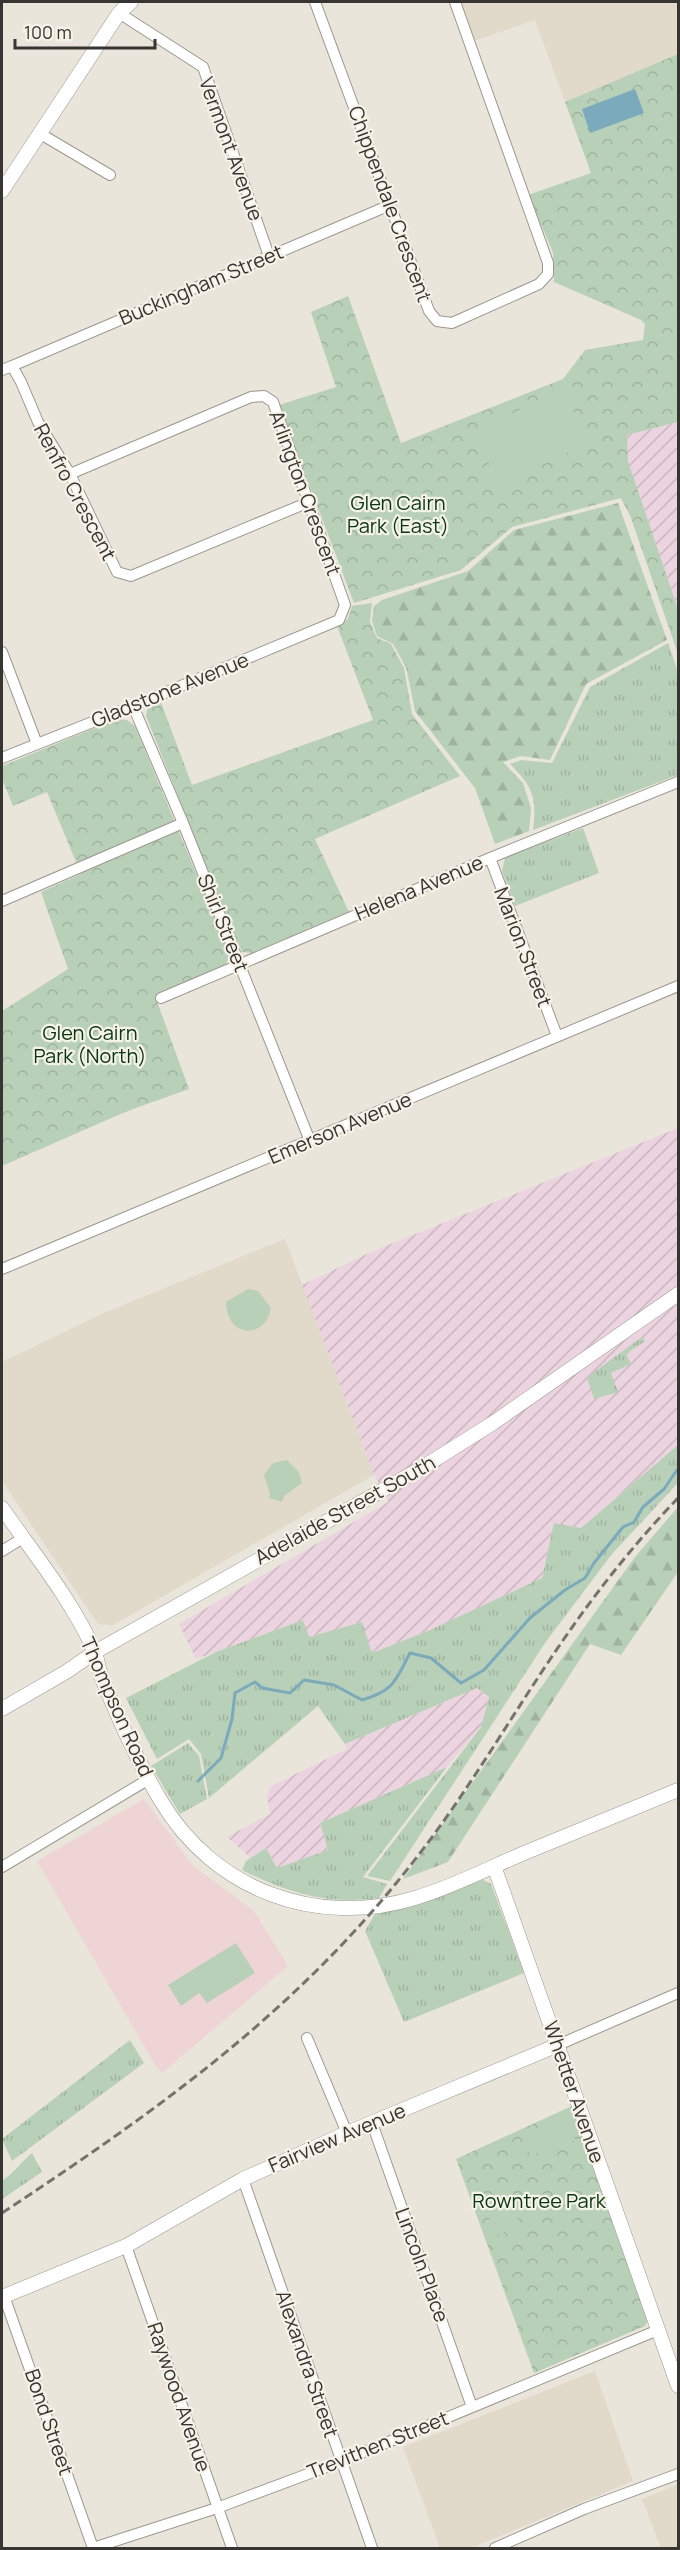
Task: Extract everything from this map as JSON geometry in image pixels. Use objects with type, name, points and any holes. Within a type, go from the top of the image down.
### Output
[{"type":"street","points":[[2,191],[119,13],[131,2]]},
{"type":"street","name":"Chippendale Crescent","points":[[315,2],[429,311],[436,321],[452,323],[539,284],[548,274],[548,263],[455,2]]},
{"type":"street","name":"Vermont Avenue","points":[[119,13],[202,67],[270,256]]},
{"type":"street","points":[[39,133],[110,175]]},
{"type":"street","name":"Buckingham Street","points":[[7,368],[390,205]]},
{"type":"street","name":"Renfro Crescent","points":[[7,368],[21,382],[38,422],[70,474],[117,572],[131,576],[309,502]]},
{"type":"street","name":"Arlington Crescent","points":[[70,474],[251,397],[264,396],[273,402],[345,605],[339,620]]},
{"type":"street","name":"Gladstone Avenue","points":[[2,758],[134,706],[339,620]]},
{"type":"street","points":[[2,652],[37,744]]},
{"type":"street","name":"Shirl Street","points":[[134,706],[310,1140]]},
{"type":"street","name":"Helena Avenue","points":[[161,998],[241,966],[490,858],[678,782]]},
{"type":"street","points":[[2,901],[183,823]]},
{"type":"street","name":"Marion Street","points":[[490,858],[557,1036]]},
{"type":"street","name":"Emerson Avenue","points":[[2,1269],[678,986]]},
{"type":"street","name":"Adelaide Street South","points":[[2,1709],[94,1652],[420,1469],[492,1423],[678,1294]]},
{"type":"street","name":"Thompson Road","points":[[2,1508],[66,1599],[94,1652],[114,1707],[162,1804],[198,1847],[227,1872],[251,1888],[279,1899],[328,1907],[377,1907],[414,1898],[465,1880],[678,1791]]},
{"type":"street","points":[[2,1551],[23,1538]]},
{"type":"street","points":[[2,1867],[149,1779]]},
{"type":"street","name":"Whetter Avenue","points":[[494,1866],[678,2386]]},
{"type":"street","name":"Fairview Avenue","points":[[3,2296],[126,2246],[243,2179],[678,1993]]},
{"type":"street","points":[[307,2038],[347,2133]]},
{"type":"street","name":"Lincoln Place","points":[[372,2123],[472,2407]]},
{"type":"street","name":"Alexandra Street","points":[[243,2179],[340,2462],[372,2548]]},
{"type":"street","name":"Raywood Avenue","points":[[126,2246],[232,2548]]},
{"type":"street","name":"Bond Street","points":[[3,2296],[93,2548]]},
{"type":"street","name":"Trevithen Street","points":[[93,2548],[217,2508],[340,2462],[658,2330]]},
{"type":"street","points":[[495,2548],[585,2509],[678,2474]]},
{"type":"shaded area","points":[[459,2],[678,2],[678,54],[565,102],[535,20],[474,41]]},
{"type":"shaded area","points":[[678,422],[678,609],[628,461],[627,435]]},
{"type":"shaded area","points":[[678,1128],[678,1445],[581,1528],[554,1523],[542,1578],[430,1630],[372,1653],[362,1622],[308,1637],[303,1620],[196,1659],[179,1624],[388,1502],[374,1475],[302,1285],[371,1252]]},
{"type":"shaded area","points":[[285,1239],[374,1475],[113,1625],[98,1624],[2,1481],[2,1362],[106,1312]]},
{"type":"shaded area","points":[[477,1688],[489,1697],[481,1727],[447,1767],[320,1823],[328,1850],[277,1868],[266,1848],[251,1858],[227,1837],[270,1814],[267,1795],[271,1786],[347,1749],[345,1744]]},
{"type":"shaded area","points":[[144,1799],[192,1865],[254,1911],[288,1966],[162,2073],[155,2065],[37,1861]]},
{"type":"shaded area","points":[[595,2371],[633,2481],[471,2548],[440,2548],[403,2447]]},
{"type":"shaded area","points":[[678,2484],[678,2548],[661,2548],[642,2499]]},
{"type":"green space","name":"Glen Cairn Park (East)","points":[[678,54],[678,422],[627,435],[628,461],[678,609],[678,654],[631,518],[621,498],[512,527],[461,570],[354,603],[279,405],[336,387],[311,312],[348,296],[401,443],[563,379],[585,350],[643,340],[645,324],[641,320],[554,282],[553,252],[528,195],[591,173],[565,102]]},
{"type":"green space","points":[[563,389],[588,443],[499,485],[474,432]]},
{"type":"green space","points":[[618,503],[667,640],[586,684],[550,760],[521,756],[503,762],[523,783],[531,808],[529,831],[495,844],[475,788],[415,711],[406,667],[393,644],[377,636],[372,621],[374,606],[382,600],[468,571],[514,530]]},
{"type":"green space","points":[[372,603],[370,622],[377,638],[391,644],[404,668],[412,714],[460,776],[315,839],[349,912],[252,953],[242,952],[146,716],[148,706],[160,700],[192,785],[373,720],[337,626],[348,619],[352,606]]},
{"type":"green space","points":[[668,643],[678,672],[678,775],[533,830],[532,793],[524,779],[510,764],[521,760],[552,763],[590,687]]},
{"type":"green space","name":"Glen Cairn Park (North)","points":[[117,719],[127,720],[135,726],[230,955],[226,964],[155,996],[189,1089],[125,1112],[2,1166],[2,1011],[68,969],[41,892],[81,874],[47,792],[13,806],[2,779],[2,766]]},
{"type":"green space","points":[[583,828],[599,873],[515,906],[502,871],[505,858]]},
{"type":"green space","points":[[248,1289],[258,1291],[271,1308],[267,1319],[254,1330],[239,1328],[232,1322],[226,1302]]},
{"type":"green space","points":[[642,1337],[645,1341],[626,1354],[631,1364],[611,1373],[618,1392],[594,1399],[587,1377]]},
{"type":"green space","points":[[678,1445],[678,1483],[612,1554],[545,1643],[390,1881],[367,1876],[481,1727],[489,1697],[477,1688],[345,1744],[318,1706],[209,1798],[201,1754],[189,1739],[157,1759],[126,1698],[216,1652],[303,1620],[309,1637],[362,1622],[372,1653],[430,1630],[542,1578],[554,1523],[581,1528]]},
{"type":"green space","points":[[287,1460],[299,1472],[302,1483],[284,1496],[282,1502],[269,1498],[270,1493],[264,1475],[273,1463]]},
{"type":"green space","points":[[678,1507],[678,1572],[621,1655],[590,1644],[448,1862],[403,1879],[635,1557]]},
{"type":"green space","points":[[188,1743],[199,1756],[207,1799],[180,1814],[151,1766]]},
{"type":"green space","points":[[447,1767],[363,1877],[387,1884],[379,1898],[341,1900],[308,1895],[276,1885],[242,1870],[246,1861],[266,1848],[277,1868],[328,1850],[320,1823]]},
{"type":"green space","points":[[483,1880],[491,1884],[524,1973],[404,2022],[365,1931],[375,1914],[412,1905]]},
{"type":"green space","points":[[236,1943],[255,1973],[207,2003],[199,1993],[181,2006],[168,1985]]},
{"type":"green space","points":[[130,2040],[144,2063],[12,2161],[2,2139]]},
{"type":"green space","name":"Rowntree Park","points":[[574,2105],[648,2320],[645,2326],[534,2373],[456,2159]]},
{"type":"green space","points":[[569,2121],[575,2140],[530,2156],[523,2137]]},
{"type":"green space","points":[[32,2153],[42,2172],[2,2199],[2,2181]]},
{"type":"green space","points":[[503,2199],[516,2209],[518,2225],[499,2235],[491,2231],[488,2206]]},
{"type":"water","points":[[635,89],[644,113],[590,133],[582,109]]},
{"type":"waterway","points":[[198,1781],[221,1758],[232,1719],[235,1693],[255,1682],[262,1688],[290,1693],[304,1680],[334,1685],[362,1700],[388,1688],[401,1671],[410,1653],[431,1658],[461,1683],[484,1670],[530,1618],[565,1590],[585,1578],[623,1527],[634,1522],[643,1507],[664,1489],[677,1470]]},
{"type":"railway","points":[[2,2213],[172,2095],[276,2009],[325,1962],[372,1912],[417,1857],[469,1784],[580,1616],[627,1555],[678,1498]]}]
